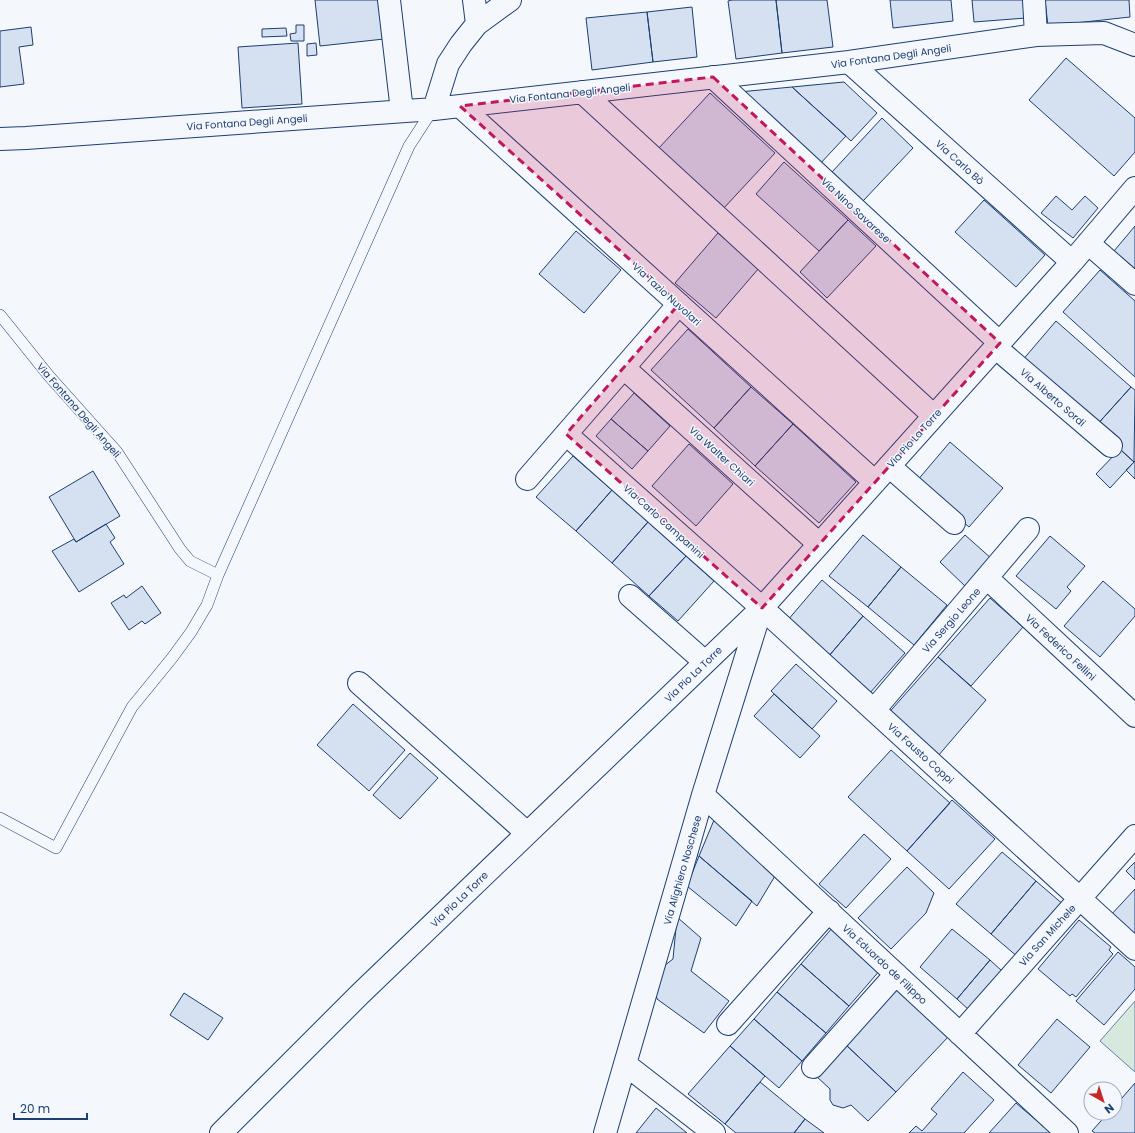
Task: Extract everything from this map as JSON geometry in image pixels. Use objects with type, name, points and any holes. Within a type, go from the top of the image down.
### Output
[{"type":"street","points":[[389,0],[402,111]]},
{"type":"street","points":[[474,0],[477,24]]},
{"type":"street","points":[[434,109],[448,64],[461,44],[477,24],[510,0]]},
{"type":"street","points":[[1034,0],[1036,35]]},
{"type":"street","name":"Via Fontana Degli Angeli","points":[[0,139],[434,109],[848,62],[1036,35],[1104,33],[1135,45]]},
{"type":"street","name":"Via Carlo Bò","points":[[848,62],[1072,262]]},
{"type":"street","name":"Via Nino Savarese","points":[[713,77],[997,345]]},
{"type":"street","points":[[582,92],[934,416]]},
{"type":"street","name":"Via Tazio Nuvolari","points":[[460,106],[875,482]]},
{"type":"street","name":"Via Pio La Torre","points":[[221,1133],[360,994],[762,608],[1072,262],[1135,188]]},
{"type":"street","points":[[1088,243],[1135,284]]},
{"type":"street","points":[[527,479],[679,304]]},
{"type":"street","name":"Via Alberto Sordi","points":[[997,345],[1111,446]]},
{"type":"street","name":"Via Walter Chiari","points":[[624,368],[820,544]]},
{"type":"street","name":"Via Carlo Campanini","points":[[566,434],[762,608]]},
{"type":"street","points":[[889,466],[954,523]]},
{"type":"street","name":"Via Sergio Leone","points":[[874,710],[1028,529]]},
{"type":"street","name":"Via Federico Fellini","points":[[987,578],[1135,716]]},
{"type":"street","points":[[630,596],[705,662]]},
{"type":"street","name":"Via Fausto Coppi","points":[[762,608],[1135,949]]},
{"type":"street","name":"Via Alighiero Noschese","points":[[605,1133],[703,795],[762,608]]},
{"type":"street","points":[[359,683],[527,833]]},
{"type":"street","name":"Via Eduardo de Filippo","points":[[703,795],[1067,1133]]},
{"type":"street","name":"Via San Michele","points":[[960,1034],[1135,836]]},
{"type":"street","points":[[728,1024],[828,911]]},
{"type":"street","points":[[813,1066],[896,974]]},
{"type":"street","points":[[625,1064],[714,1133]]},
{"type":"lane","points":[[0,818],[56,848],[132,707],[191,632],[207,605],[218,575],[409,146],[434,109]]},
{"type":"lane","name":"Via Fontana Degli Angeli","points":[[0,315],[49,376],[117,452],[171,537],[190,561],[218,575]]},
{"type":"highlighted area","points":[[713,77],[1000,343],[762,608],[566,434],[679,304],[460,106]]},
{"type":"shaded area","points":[[1135,1001],[1135,1072],[1100,1041]]},
{"type":"building","points":[[315,0],[380,0],[384,39],[320,46]]},
{"type":"building","points":[[776,0],[782,53],[736,59],[728,1]]},
{"type":"building","points":[[776,0],[827,0],[833,47],[782,53]]},
{"type":"building","points":[[890,0],[951,0],[953,21],[893,28]]},
{"type":"building","points":[[972,0],[1024,0],[1026,18],[974,22]]},
{"type":"building","points":[[1045,0],[1129,0],[1130,17],[1048,26]]},
{"type":"building","points":[[692,7],[697,57],[653,62],[647,12]]},
{"type":"building","points":[[647,12],[653,62],[592,70],[586,18]]},
{"type":"building","points":[[296,25],[304,25],[304,41],[291,41],[290,34],[296,33]]},
{"type":"building","points":[[31,27],[33,45],[19,47],[24,84],[0,87],[0,31]]},
{"type":"building","points":[[286,28],[287,36],[262,37],[262,29]]},
{"type":"building","points":[[298,43],[302,104],[242,108],[238,47]]},
{"type":"building","points":[[316,43],[317,55],[307,56],[307,44]]},
{"type":"building","points":[[1066,58],[1135,118],[1135,152],[1114,176],[1029,100]]},
{"type":"building","points":[[844,82],[877,113],[851,141],[792,87]]},
{"type":"building","points":[[792,87],[846,136],[819,165],[739,92]]},
{"type":"building","points":[[710,93],[775,153],[723,209],[658,149]]},
{"type":"building","points":[[882,118],[913,148],[863,201],[832,172]]},
{"type":"building","points":[[784,162],[848,220],[819,251],[756,194]]},
{"type":"building","points":[[1056,196],[1072,210],[1085,196],[1098,208],[1073,238],[1041,213]]},
{"type":"building","points":[[984,200],[1045,255],[1016,287],[955,232]]},
{"type":"building","points":[[848,220],[876,246],[827,298],[800,272]]},
{"type":"building","points":[[1135,226],[1135,269],[1114,251]]},
{"type":"building","points":[[576,231],[621,270],[584,313],[539,274]]},
{"type":"building","points":[[718,233],[759,268],[716,318],[675,283]]},
{"type":"building","points":[[1100,270],[1135,301],[1135,377],[1063,312]]},
{"type":"building","points":[[1056,321],[1131,387],[1095,427],[1021,362]]},
{"type":"building","points":[[688,329],[751,387],[714,428],[651,370]]},
{"type":"building","points":[[751,387],[793,424],[755,466],[714,428]]},
{"type":"building","points":[[1131,387],[1135,390],[1134,462],[1095,427]]},
{"type":"building","points":[[634,393],[670,426],[648,451],[611,419]]},
{"type":"building","points":[[611,419],[648,451],[632,469],[596,436]]},
{"type":"building","points":[[793,424],[856,482],[819,523],[755,466]]},
{"type":"building","points":[[950,442],[1003,488],[969,527],[916,482]]},
{"type":"building","points":[[689,444],[733,484],[696,526],[652,486]]},
{"type":"building","points":[[1120,449],[1134,462],[1110,488],[1096,474]]},
{"type":"building","points":[[573,456],[612,490],[576,531],[536,497]]},
{"type":"building","points":[[1135,461],[1135,479],[1126,470]]},
{"type":"building","points":[[93,471],[120,516],[76,542],[49,497]]},
{"type":"building","points":[[612,490],[648,522],[612,563],[576,531]]},
{"type":"building","points":[[648,522],[686,556],[649,596],[612,563]]},
{"type":"building","points":[[106,524],[115,538],[110,542],[124,564],[79,592],[52,551],[74,539],[76,542]]},
{"type":"building","points":[[863,535],[901,567],[868,607],[829,576]]},
{"type":"building","points":[[965,535],[992,559],[966,587],[940,562]]},
{"type":"building","points":[[1050,536],[1085,566],[1067,587],[1071,591],[1056,609],[1016,576]]},
{"type":"building","points":[[686,556],[714,581],[678,621],[649,596]]},
{"type":"building","points":[[901,567],[947,605],[914,645],[868,607]]},
{"type":"building","points":[[822,580],[863,616],[828,657],[787,621]]},
{"type":"building","points":[[1103,581],[1135,609],[1135,616],[1100,657],[1064,626]]},
{"type":"building","points":[[142,586],[161,613],[145,624],[142,621],[129,630],[111,603],[124,595],[126,598]]},
{"type":"building","points":[[990,598],[1023,627],[971,686],[938,657]]},
{"type":"building","points":[[863,616],[905,653],[869,694],[828,657]]},
{"type":"building","points":[[938,657],[986,700],[938,756],[886,716]]},
{"type":"building","points":[[796,664],[837,701],[812,729],[771,691]]},
{"type":"building","points":[[774,694],[820,736],[800,758],[754,716]]},
{"type":"building","points":[[353,704],[405,750],[369,791],[317,745]]},
{"type":"building","points":[[891,750],[950,803],[907,851],[848,797]]},
{"type":"building","points":[[410,753],[438,778],[400,819],[373,795]]},
{"type":"building","points":[[952,800],[995,839],[949,889],[907,851]]},
{"type":"building","points":[[714,820],[775,876],[757,906],[699,856]]},
{"type":"building","points":[[864,834],[891,859],[846,908],[819,884]]},
{"type":"building","points":[[1002,852],[1036,881],[991,934],[956,904]]},
{"type":"building","points":[[699,856],[752,901],[736,926],[687,886]]},
{"type":"building","points":[[1135,862],[1135,880],[1126,871]]},
{"type":"building","points":[[907,867],[934,893],[926,913],[891,949],[858,918]]},
{"type":"building","points":[[1036,881],[1065,906],[1019,958],[991,934]]},
{"type":"building","points":[[1135,889],[1135,940],[1110,916]]},
{"type":"building","points":[[677,917],[701,938],[691,971],[729,1001],[704,1033],[657,999],[654,983],[660,969],[673,959]]},
{"type":"building","points":[[1079,920],[1111,947],[1109,950],[1113,954],[1076,997],[1072,994],[1070,996],[1038,969]]},
{"type":"building","points":[[833,927],[881,969],[849,1006],[801,964]]},
{"type":"building","points":[[952,929],[990,960],[957,999],[920,967]]},
{"type":"building","points":[[1118,952],[1135,967],[1135,989],[1104,1025],[1076,1001]]},
{"type":"building","points":[[990,960],[1002,971],[969,1010],[957,999]]},
{"type":"building","points":[[801,964],[849,1006],[826,1033],[777,992]]},
{"type":"building","points":[[897,989],[949,1036],[896,1092],[845,1044]]},
{"type":"building","points":[[777,992],[826,1033],[802,1061],[754,1019]]},
{"type":"building","points":[[184,993],[223,1018],[208,1040],[170,1015]]},
{"type":"building","points":[[754,1019],[802,1061],[779,1088],[730,1046]]},
{"type":"building","points":[[1057,1019],[1090,1047],[1051,1093],[1018,1065]]},
{"type":"building","points":[[845,1044],[896,1092],[868,1121],[851,1105],[843,1108],[833,1105],[830,1100],[830,1089],[816,1076]]},
{"type":"building","points":[[730,1046],[765,1076],[725,1124],[688,1094]]},
{"type":"building","points":[[963,1072],[994,1100],[964,1133],[909,1133],[916,1126],[922,1131],[937,1114],[931,1109]]},
{"type":"building","points":[[760,1082],[805,1119],[794,1133],[736,1133],[725,1124]]},
{"type":"building","points":[[1135,1083],[1135,1133],[1095,1133],[1092,1131],[1101,1121],[1123,1121],[1123,1097]]},
{"type":"building","points":[[1016,1103],[1051,1133],[989,1133]]},
{"type":"building","points":[[656,1108],[687,1133],[636,1133]]},
{"type":"building","points":[[805,1119],[824,1133],[794,1133]]}]
